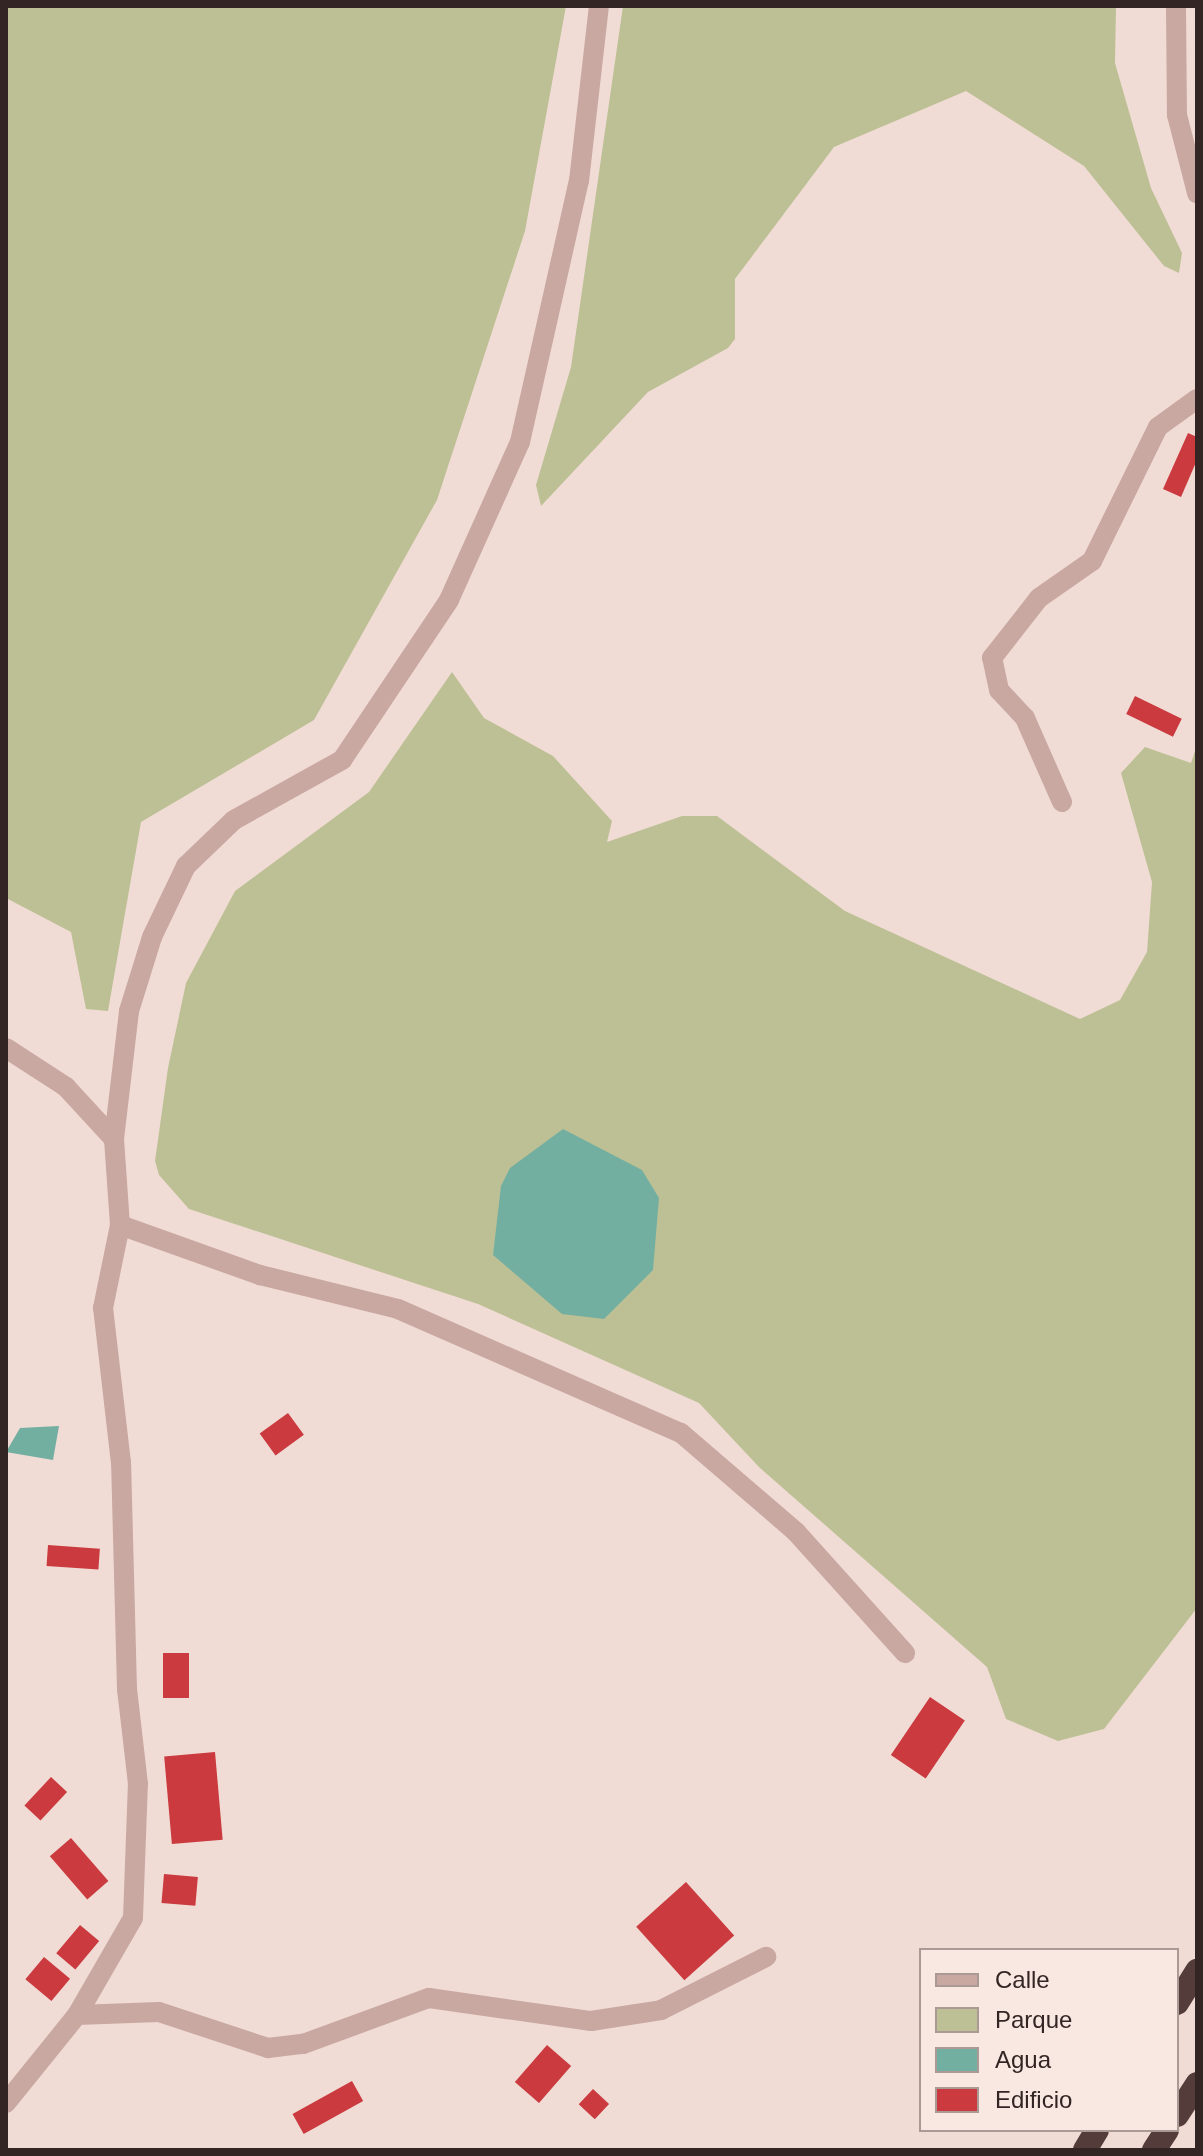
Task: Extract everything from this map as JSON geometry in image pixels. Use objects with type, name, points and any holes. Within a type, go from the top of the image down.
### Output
[{"type":"highway","points":[[1179,2000],[1197,1971]]},
{"type":"highway","points":[[1179,2112],[1197,2084]]},
{"type":"highway","points":[[1085,2150],[1096,2132]]},
{"type":"highway","points":[[1154,2150],[1166,2132]]},
{"type":"street","points":[[6,2103],[77,2015],[133,1918],[138,1873],[121,1463],[103,1308],[120,1225],[114,1139],[129,1011],[152,937],[186,866],[234,820],[342,760],[449,600],[520,442],[579,181],[599,6]]},
{"type":"street","points":[[1176,6],[1177,115],[1197,193]]},
{"type":"street","points":[[1062,802],[1025,718],[999,690],[992,658],[1039,598],[1092,561],[1158,427],[1197,399]]},
{"type":"street","points":[[6,1048],[66,1087],[114,1139]]},
{"type":"street","points":[[120,1225],[260,1275],[398,1309],[681,1433],[796,1532],[905,1653]]},
{"type":"street","points":[[77,2015],[159,2012],[268,2048],[303,2044],[429,1998],[591,2021],[661,2010],[766,1957]]},
{"type":"green space","points":[[6,6],[566,6],[525,231],[437,500],[314,720],[141,822],[108,1011],[86,1009],[71,932],[6,898]]},
{"type":"green space","points":[[623,6],[1116,6],[1115,63],[1151,188],[1182,253],[1179,273],[1164,266],[1084,166],[966,91],[834,147],[735,279],[735,339],[728,348],[648,392],[541,506],[536,485],[571,367]]},
{"type":"green space","points":[[452,672],[484,718],[553,756],[612,821],[607,842],[682,816],[717,816],[845,911],[1080,1019],[1120,1000],[1147,952],[1152,882],[1121,773],[1145,747],[1191,763],[1197,745],[1197,1608],[1104,1729],[1058,1741],[1006,1719],[987,1667],[759,1467],[699,1403],[478,1304],[189,1209],[159,1175],[155,1161],[168,1068],[186,983],[235,891],[369,792]]},
{"type":"water","points":[[563,1129],[642,1170],[659,1198],[653,1270],[604,1319],[562,1314],[493,1255],[501,1186],[510,1168]]},
{"type":"water","points":[[59,1426],[53,1460],[6,1452],[20,1428]]},
{"type":"building","points":[[1188,433],[1197,437],[1197,460],[1181,497],[1163,489]]},
{"type":"building","points":[[1135,696],[1182,719],[1173,737],[1126,714]]},
{"type":"building","points":[[288,1413],[304,1435],[276,1455],[260,1434]]},
{"type":"building","points":[[48,1545],[100,1549],[98,1570],[47,1566]]},
{"type":"building","points":[[163,1653],[189,1653],[189,1698],[163,1698]]},
{"type":"building","points":[[930,1697],[965,1720],[926,1779],[891,1755]]},
{"type":"building","points":[[215,1752],[223,1840],[172,1844],[164,1756]]},
{"type":"building","points":[[51,1777],[67,1792],[40,1821],[24,1806]]},
{"type":"building","points":[[71,1838],[108,1881],[87,1899],[50,1856]]},
{"type":"building","points":[[164,1874],[198,1877],[195,1906],[161,1903]]},
{"type":"building","points":[[686,1882],[734,1936],[684,1980],[636,1927]]},
{"type":"building","points":[[80,1925],[99,1941],[75,1969],[56,1953]]},
{"type":"building","points":[[44,1957],[70,1979],[51,2001],[25,1979]]},
{"type":"building","points":[[547,2045],[571,2066],[539,2103],[515,2082]]},
{"type":"building","points":[[352,2081],[363,2101],[304,2134],[293,2114]]},
{"type":"building","points":[[593,2089],[609,2104],[595,2119],[579,2104]]}]
